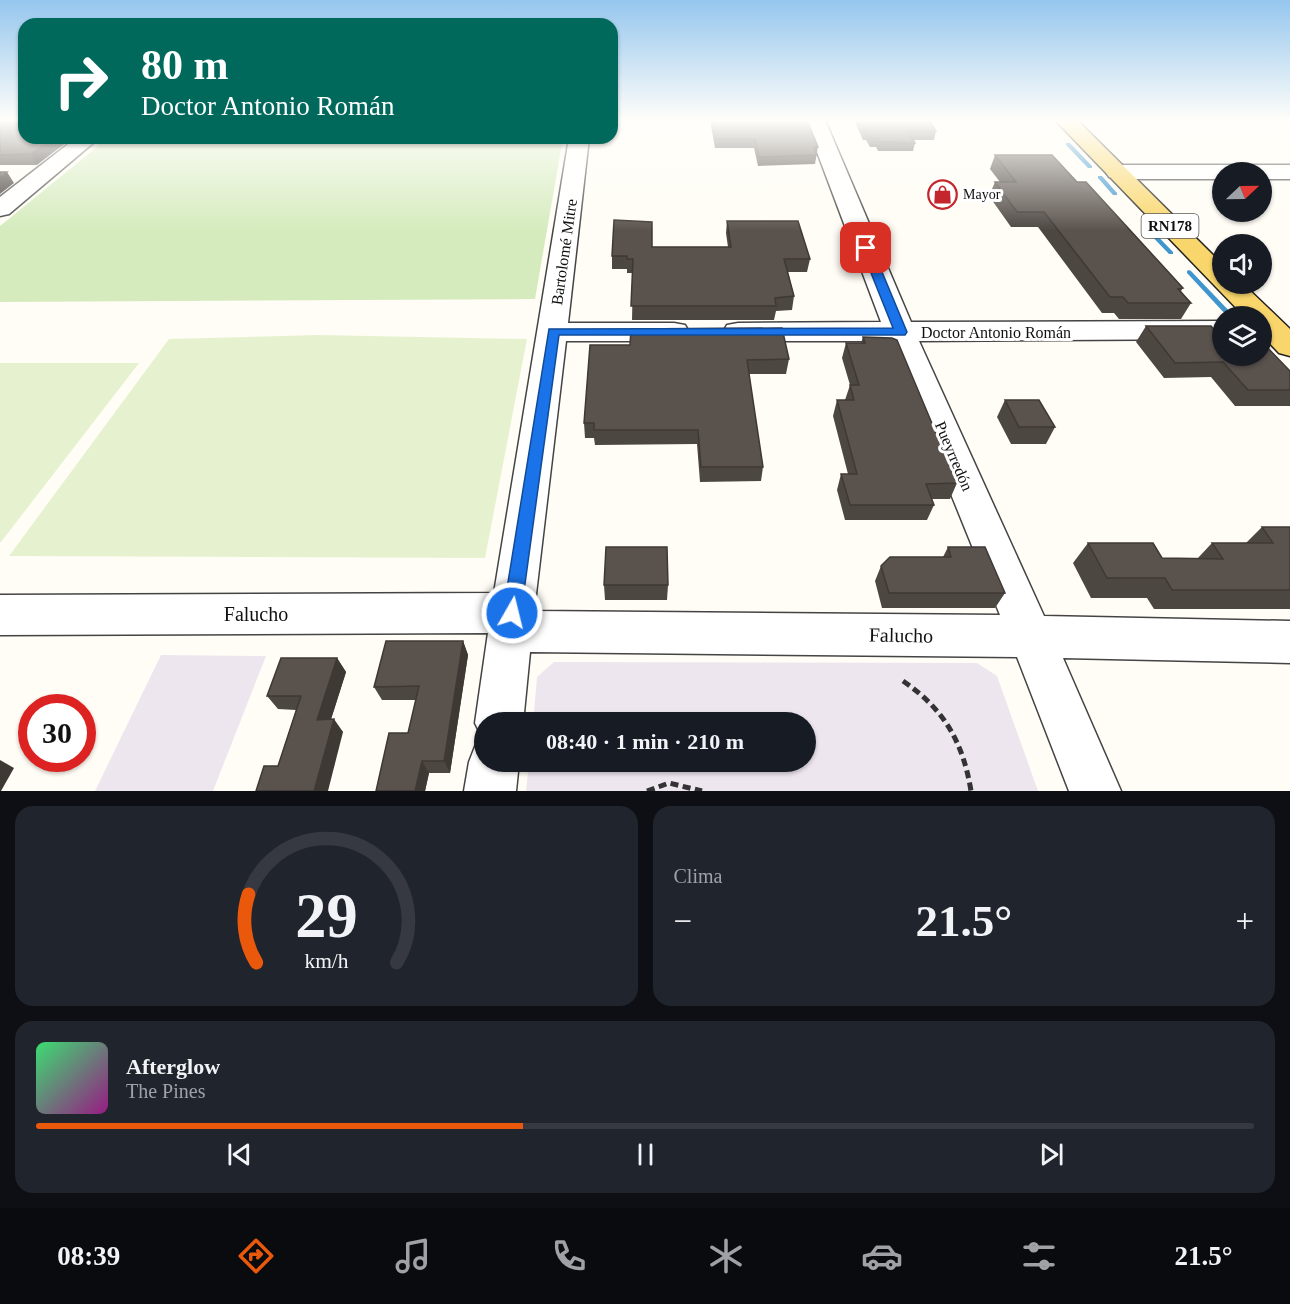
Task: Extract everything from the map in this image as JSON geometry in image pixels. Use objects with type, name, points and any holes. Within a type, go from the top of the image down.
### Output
[{"type":"main road","name":"RN178","points":[[1102,157],[1212,269]]},
{"type":"main road","points":[[1237,294],[1273,328]]},
{"type":"street","points":[[0,209],[65,157]]},
{"type":"street","name":"Bartolomé Mitre","points":[[500,712],[576,157]]},
{"type":"street","name":"Pueyrredón","points":[[830,157],[900,332],[1095,791]]},
{"type":"street","points":[[1117,172],[1290,172]]},
{"type":"street","points":[[11,174],[44,174]]},
{"type":"street","name":"Doctor Antonio Román","points":[[553,332],[1212,330]]},
{"type":"street","name":"Falucho","points":[[2,617],[512,622],[1290,642]]},
{"type":"street","points":[[490,791],[493,772]]},
{"type":"path","points":[[903,681],[930,702],[952,732],[969,771],[971,791]]},
{"type":"path","points":[[647,791],[669,783],[702,791]]},
{"type":"shaded area","points":[[161,655],[266,656],[213,791],[95,791]]},
{"type":"shaded area","points":[[554,662],[977,663],[997,676],[1038,791],[526,791],[528,772],[816,772],[816,712],[534,712],[537,677]]},
{"type":"green space","points":[[85,157],[560,157],[535,299],[0,302],[0,226]]},
{"type":"green space","points":[[318,335],[527,339],[485,558],[9,556],[169,339]]},
{"type":"green space","points":[[0,363],[139,363],[1,542],[0,542]]},
{"type":"building","points":[[996,157],[1054,157],[1077,182],[1086,182],[1183,288],[1178,289],[1191,303],[1128,303],[1123,297],[1110,297],[1044,212],[1017,212],[995,182],[1016,182]]},
{"type":"building","points":[[614,220],[652,222],[652,247],[731,247],[727,221],[798,221],[810,259],[784,259],[794,296],[775,298],[776,306],[631,306],[633,259],[627,259],[627,256],[612,256]]},
{"type":"building","points":[[1146,326],[1211,326],[1212,362],[1175,363]]},
{"type":"building","points":[[782,328],[789,359],[747,360],[763,467],[701,467],[698,430],[594,430],[594,423],[584,423],[590,345],[630,345],[631,329]]},
{"type":"building","points":[[863,337],[897,340],[957,483],[926,484],[934,505],[850,505],[841,474],[857,474],[837,400],[854,400],[850,385],[859,385],[846,343],[865,343]]},
{"type":"building","points":[[1272,352],[1290,371],[1290,390],[1248,390],[1227,366],[1272,366]]},
{"type":"building","points":[[1005,400],[1039,400],[1055,427],[1019,427]]},
{"type":"building","points":[[1262,527],[1290,527],[1290,590],[1172,590],[1165,578],[1107,578],[1088,543],[1153,543],[1162,558],[1223,559],[1212,543],[1273,543]]},
{"type":"building","points":[[606,547],[667,547],[668,585],[604,585]]},
{"type":"building","points":[[948,547],[985,547],[1005,593],[889,593],[881,566],[890,557],[951,557]]},
{"type":"building","points":[[386,641],[463,641],[444,761],[422,761],[415,791],[376,791],[389,733],[408,733],[419,686],[374,687]]},
{"type":"building","points":[[281,658],[337,658],[317,720],[334,719],[314,791],[256,791],[264,766],[278,766],[301,696],[267,696]]},
{"type":"waterway","points":[[1080,157],[1090,167]]},
{"type":"waterway","points":[[1100,177],[1115,194]]},
{"type":"waterway","points":[[1145,226],[1171,253]]},
{"type":"waterway","points":[[1189,272],[1221,306]]},
{"type":"place","name":"Mayor","points":[[942,194]]},
{"type":"route","points":[[512,613],[553,332],[900,332],[866,248]]}]
